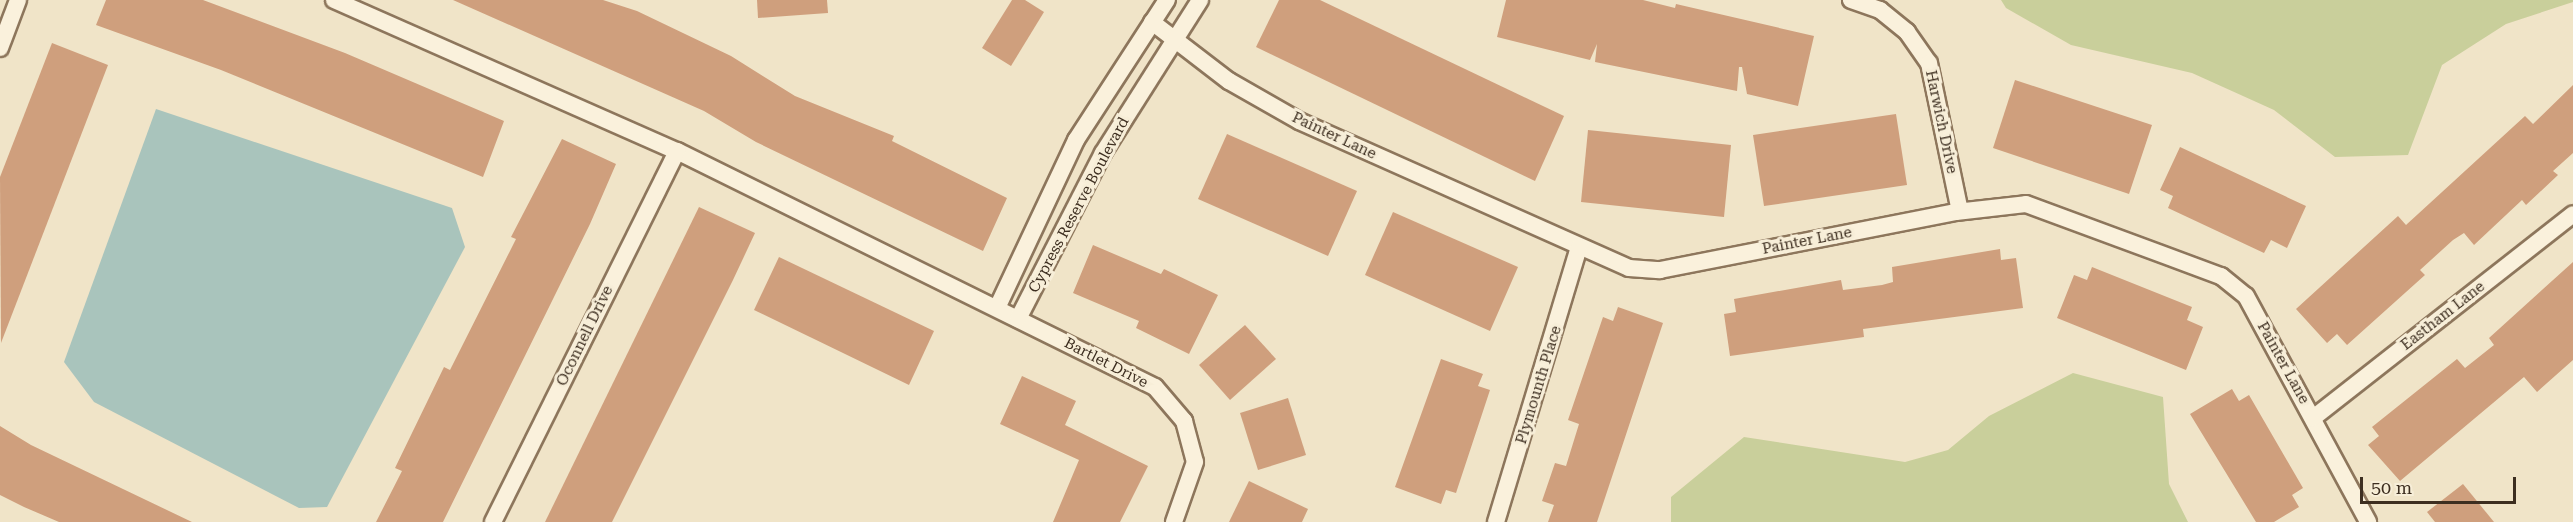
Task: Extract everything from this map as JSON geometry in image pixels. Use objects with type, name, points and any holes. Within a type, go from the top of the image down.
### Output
[{"type":"street","points":[[0,48],[18,0]]},
{"type":"street","points":[[334,0],[676,151],[1018,319]]},
{"type":"street","name":"Cypress Reserve Boulevard","points":[[996,308],[1076,140],[1167,0]]},
{"type":"street","name":"Cypress Reserve Boulevard","points":[[1018,319],[1103,153],[1200,0]]},
{"type":"street","name":"Harwich Drive","points":[[1851,0],[1880,10],[1907,32],[1929,63],[1960,212]]},
{"type":"street","name":"Painter Lane","points":[[1152,22],[1229,81],[1299,121],[1629,268],[1660,270],[1960,212],[2026,204],[2221,276],[2246,296],[2368,522]]},
{"type":"street","name":"Oconnell Drive","points":[[493,522],[676,151]]},
{"type":"street","name":"Eastham Lane","points":[[2313,418],[2573,214]]},
{"type":"street","name":"Plymounth Place","points":[[1496,522],[1579,247]]},
{"type":"street","name":"Bartlet Drive","points":[[1018,319],[1155,387],[1184,421],[1196,462],[1174,522]]},
{"type":"green space","points":[[2001,0],[2573,0],[2573,2],[2506,24],[2442,65],[2408,155],[2335,157],[2274,110],[2192,73],[2071,45],[2006,8]]},
{"type":"green space","points":[[2073,373],[2163,397],[2169,484],[2188,522],[1671,522],[1671,497],[1744,437],[1905,462],[1948,450],[1989,416]]},
{"type":"water","points":[[156,109],[452,208],[465,247],[327,507],[299,508],[94,402],[64,362]]},
{"type":"building","points":[[106,0],[203,0],[345,53],[504,121],[483,177],[221,70],[96,25]]},
{"type":"building","points":[[453,0],[603,0],[637,11],[731,56],[795,96],[894,136],[892,141],[1007,198],[983,251],[756,142],[704,111]]},
{"type":"building","points":[[757,0],[827,0],[828,13],[758,18]]},
{"type":"building","points":[[1012,0],[1025,0],[1044,12],[1011,66],[982,48]]},
{"type":"building","points":[[1279,0],[1320,0],[1564,116],[1535,181],[1256,47]]},
{"type":"building","points":[[1506,0],[1643,0],[1675,8],[1676,4],[1814,36],[1798,106],[1747,94],[1742,67],[1739,67],[1737,91],[1595,62],[1597,44],[1590,60],[1497,37]]},
{"type":"building","points":[[52,43],[108,65],[1,343],[0,177]]},
{"type":"building","points":[[2015,80],[2152,125],[2129,194],[1993,148]]},
{"type":"building","points":[[2573,85],[2573,153],[2553,171],[2558,175],[2526,205],[2522,200],[2474,245],[2464,233],[2453,240],[2420,270],[2425,275],[2347,345],[2337,334],[2327,343],[2296,309],[2398,216],[2406,225],[2525,116],[2533,124]]},
{"type":"building","points":[[1896,114],[1907,185],[1764,206],[1753,135]]},
{"type":"building","points":[[1588,130],[1731,145],[1724,217],[1581,202]]},
{"type":"building","points":[[1227,134],[1357,191],[1328,256],[1198,199]]},
{"type":"building","points":[[562,139],[616,164],[590,224],[443,522],[376,522],[402,471],[395,468],[444,367],[450,370],[516,239],[511,237]]},
{"type":"building","points":[[2180,147],[2306,206],[2287,248],[2271,240],[2264,253],[2168,208],[2173,196],[2160,190]]},
{"type":"building","points":[[699,207],[755,233],[733,280],[612,522],[545,522]]},
{"type":"building","points":[[1393,212],[1518,267],[1490,331],[1365,275]]},
{"type":"building","points":[[1093,245],[1161,274],[1164,269],[1218,295],[1189,354],[1136,328],[1139,321],[1073,293]]},
{"type":"building","points":[[2000,249],[2001,260],[2016,258],[2023,308],[1863,329],[1864,337],[1730,356],[1724,314],[1736,312],[1734,299],[1841,280],[1843,290],[1882,285],[1893,282],[1892,267]]},
{"type":"building","points":[[779,257],[934,331],[909,385],[754,310]]},
{"type":"building","points":[[2573,262],[2573,360],[2537,392],[2524,377],[2400,481],[2368,445],[2379,436],[2372,427],[2457,359],[2465,368],[2494,345],[2489,338]]},
{"type":"building","points":[[2092,267],[2192,307],[2187,320],[2203,327],[2186,370],[2057,318],[2074,275],[2087,280]]},
{"type":"building","points":[[1618,307],[1663,323],[1597,522],[1548,522],[1554,505],[1542,501],[1555,463],[1566,466],[1579,424],[1568,420],[1603,317],[1613,321]]},
{"type":"building","points":[[1245,325],[1276,359],[1230,400],[1199,365]]},
{"type":"building","points":[[1441,359],[1483,374],[1478,386],[1490,390],[1456,493],[1446,490],[1441,504],[1395,487]]},
{"type":"building","points":[[1022,376],[1076,401],[1065,425],[1148,466],[1120,522],[1053,522],[1079,460],[1000,424]]},
{"type":"building","points":[[2232,389],[2239,401],[2249,395],[2303,488],[2292,495],[2299,507],[2274,522],[2256,522],[2190,414]]},
{"type":"building","points":[[1288,398],[1306,455],[1258,470],[1240,413]]},
{"type":"building","points":[[0,426],[31,445],[192,522],[59,522],[0,495]]},
{"type":"building","points":[[1249,481],[1308,509],[1302,522],[1229,522]]},
{"type":"building","points":[[2463,484],[2494,522],[2435,522],[2427,512]]}]
